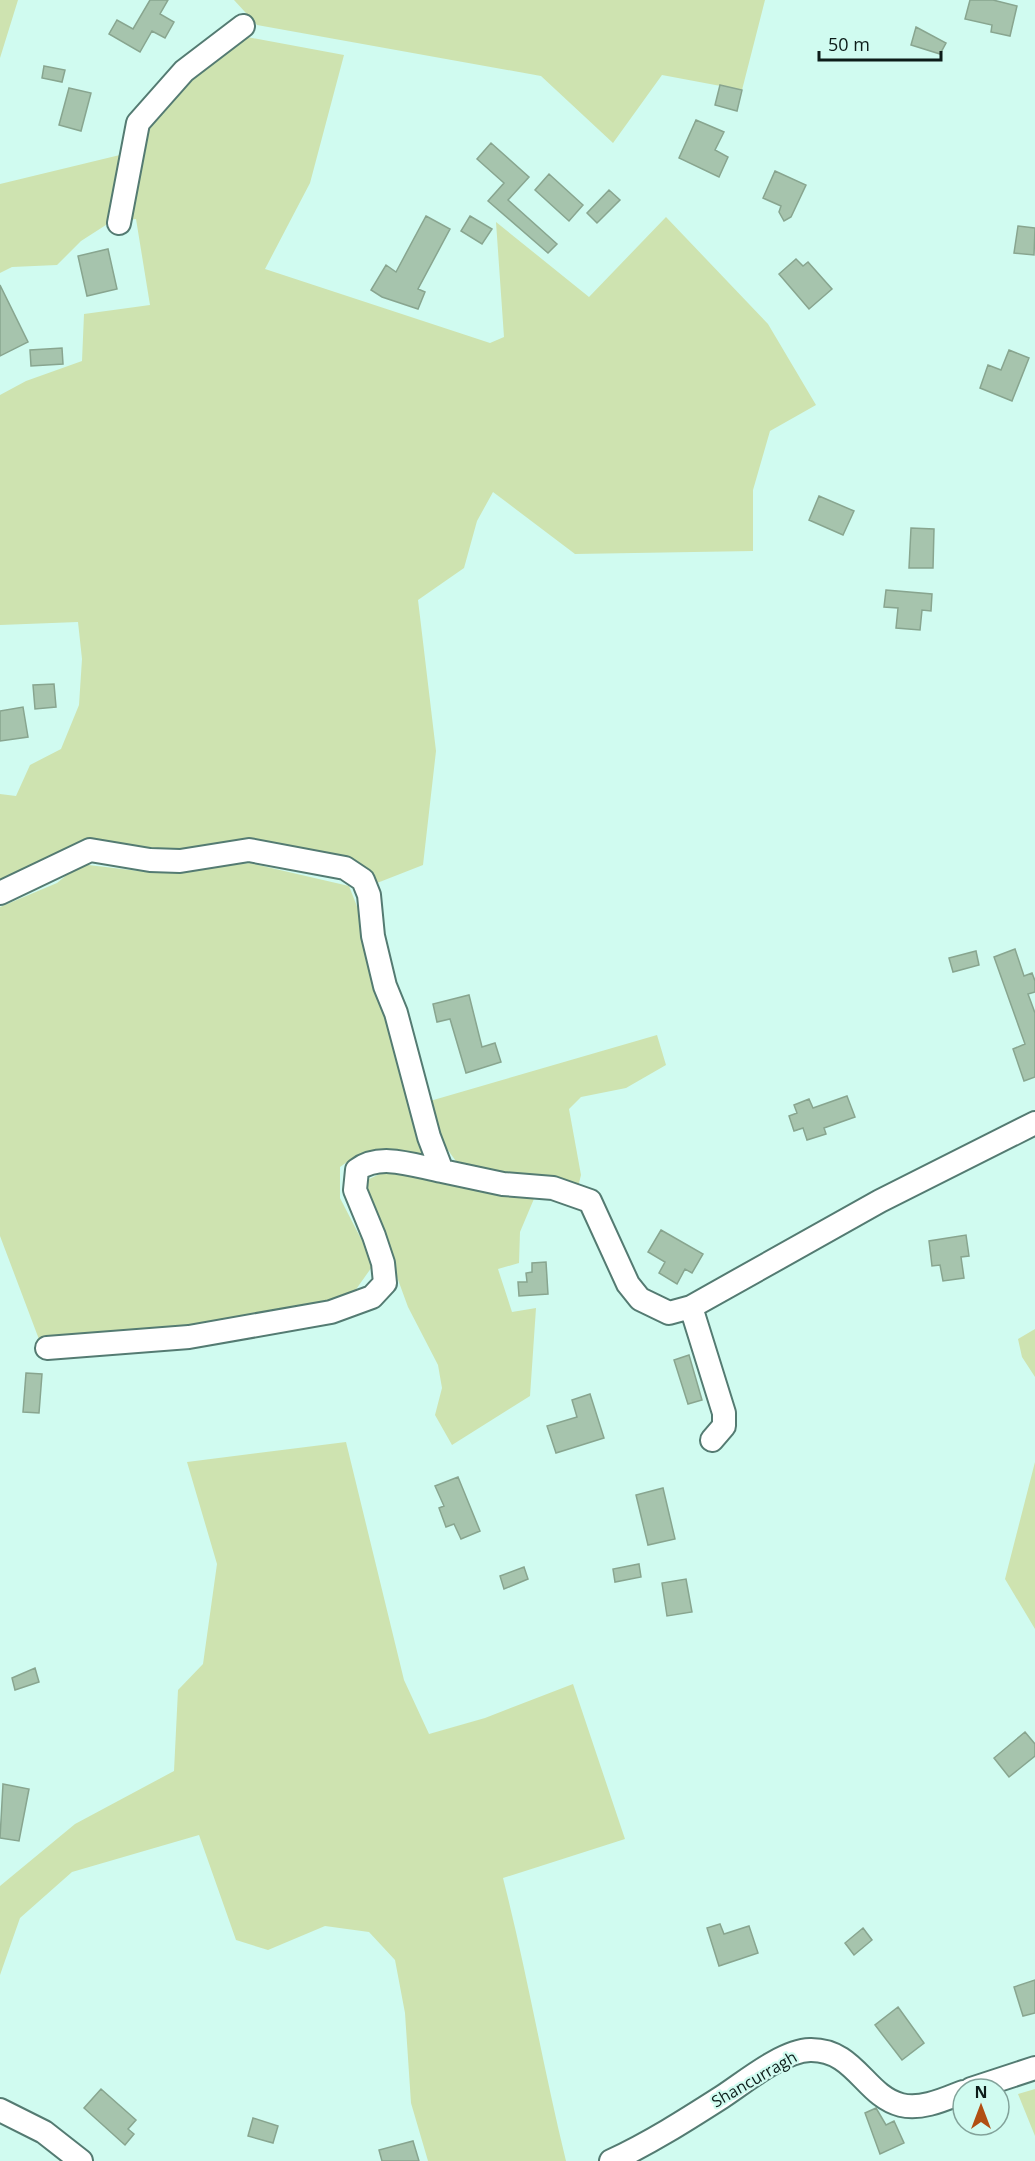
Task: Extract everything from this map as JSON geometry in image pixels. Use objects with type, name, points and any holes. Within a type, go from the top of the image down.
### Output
[{"type":"street","points":[[119,224],[138,123],[184,71],[243,26]]},
{"type":"street","points":[[0,893],[90,850],[150,860],[180,861],[249,850],[345,868],[363,880],[369,895],[373,936],[385,986],[396,1013],[429,1137],[442,1171]]},
{"type":"street","points":[[47,1348],[189,1337],[331,1312],[372,1297],[385,1283],[383,1263],[355,1190],[357,1170],[375,1161],[389,1161],[503,1184],[554,1188],[590,1201],[628,1284],[640,1299],[669,1313],[691,1307],[880,1201],[1035,1123]]},
{"type":"street","points":[[691,1307],[724,1413],[724,1426],[712,1440]]},
{"type":"street","name":"Shancurragh","points":[[611,2161],[647,2144],[769,2067],[802,2051],[827,2052],[843,2059],[884,2095],[901,2105],[930,2104],[951,2096]]},
{"type":"street","points":[[1008,2077],[1035,2068]]},
{"type":"street","points":[[0,2110],[51,2137],[81,2161]]},
{"type":"green space","points":[[0,0],[18,0],[0,58]]},
{"type":"green space","points":[[234,0],[765,0],[742,90],[662,75],[613,143],[541,76],[257,25]]},
{"type":"green space","points":[[247,37],[344,55],[310,183],[265,269],[490,343],[504,337],[496,222],[589,297],[666,217],[768,324],[816,405],[770,431],[753,490],[753,551],[575,554],[493,492],[477,521],[464,568],[418,600],[436,751],[423,865],[377,883],[358,863],[294,846],[252,845],[171,856],[95,846],[0,885],[0,794],[16,796],[30,765],[61,749],[79,705],[82,659],[78,622],[0,625],[0,395],[26,381],[82,361],[84,314],[150,305],[136,219],[128,220],[143,128],[195,78]]},
{"type":"green space","points":[[124,154],[109,223],[81,241],[57,265],[12,267],[0,273],[0,184]]},
{"type":"green space","points":[[250,863],[349,886],[362,919],[381,1002],[425,1160],[390,1153],[357,1155],[340,1167],[340,1198],[374,1264],[352,1295],[293,1312],[40,1342],[0,1236],[0,907],[57,883],[80,864],[156,873]]},
{"type":"green space","points":[[657,1035],[666,1065],[626,1088],[581,1097],[569,1109],[581,1175],[578,1187],[461,1168],[442,1142],[430,1101]]},
{"type":"green space","points":[[384,1172],[536,1194],[520,1232],[519,1263],[498,1269],[512,1312],[536,1308],[530,1396],[452,1445],[435,1415],[442,1388],[438,1365],[408,1307],[367,1195],[367,1180]]},
{"type":"green space","points":[[1035,1329],[1035,1377],[1022,1357],[1018,1339]]},
{"type":"green space","points":[[346,1442],[404,1680],[429,1734],[485,1718],[573,1684],[625,1839],[503,1878],[566,2161],[428,2161],[411,2103],[405,2013],[395,1960],[369,1932],[325,1926],[268,1950],[236,1940],[199,1835],[72,1872],[20,1918],[0,1975],[0,1886],[75,1824],[174,1771],[178,1690],[203,1664],[217,1564],[187,1462]]},
{"type":"green space","points":[[1035,1462],[1035,1629],[1005,1579]]},
{"type":"green space","points":[[1035,2089],[1035,2136],[1018,2094]]},
{"type":"building","points":[[150,0],[168,0],[160,14],[174,22],[165,38],[152,31],[140,52],[109,34],[117,20],[133,29]]},
{"type":"building","points":[[970,0],[993,0],[1017,6],[1010,36],[991,32],[992,25],[965,19]]},
{"type":"building","points":[[916,27],[946,43],[940,54],[911,45]]},
{"type":"building","points":[[44,66],[65,70],[62,82],[42,78]]},
{"type":"building","points":[[720,85],[742,90],[737,111],[715,105]]},
{"type":"building","points":[[69,88],[91,93],[81,131],[59,125]]},
{"type":"building","points":[[696,120],[724,132],[715,150],[728,157],[719,177],[679,158]]},
{"type":"building","points":[[491,143],[529,177],[508,200],[557,244],[548,253],[488,201],[504,183],[477,159]]},
{"type":"building","points":[[775,171],[806,185],[791,217],[784,221],[779,212],[781,206],[763,198]]},
{"type":"building","points":[[549,174],[583,205],[569,221],[535,190]]},
{"type":"building","points":[[609,190],[620,200],[597,223],[587,213]]},
{"type":"building","points":[[426,216],[450,229],[418,289],[425,292],[418,309],[382,297],[371,290],[386,265],[396,272]]},
{"type":"building","points":[[470,216],[492,229],[482,244],[461,231]]},
{"type":"building","points":[[1018,226],[1035,228],[1034,255],[1014,253]]},
{"type":"building","points":[[108,249],[117,289],[87,296],[78,256]]},
{"type":"building","points":[[796,259],[803,266],[808,262],[832,289],[809,309],[779,274]]},
{"type":"building","points":[[0,285],[28,342],[0,356]]},
{"type":"building","points":[[62,348],[63,364],[31,366],[30,350]]},
{"type":"building","points":[[1009,350],[1029,358],[1012,401],[980,388],[988,365],[1001,370]]},
{"type":"building","points":[[819,496],[854,511],[843,535],[809,520]]},
{"type":"building","points":[[911,528],[934,529],[933,568],[909,568]]},
{"type":"building","points":[[886,590],[932,594],[931,611],[922,610],[920,630],[896,628],[898,608],[884,607]]},
{"type":"building","points":[[54,684],[56,707],[35,709],[33,685]]},
{"type":"building","points":[[23,707],[28,737],[0,741],[0,711]]},
{"type":"building","points":[[1015,949],[1024,976],[1032,973],[1035,981],[1035,992],[1028,994],[1035,1013],[1035,1077],[1024,1081],[1013,1049],[1025,1044],[994,957]]},
{"type":"building","points":[[976,951],[979,965],[953,972],[949,958]]},
{"type":"building","points":[[469,995],[482,1047],[495,1043],[501,1062],[466,1073],[450,1019],[437,1022],[433,1004]]},
{"type":"building","points":[[847,1096],[855,1117],[824,1128],[826,1134],[807,1140],[803,1128],[794,1131],[789,1116],[797,1113],[794,1105],[809,1099],[813,1108]]},
{"type":"building","points":[[661,1230],[703,1254],[692,1273],[685,1269],[677,1284],[659,1273],[665,1262],[648,1252]]},
{"type":"building","points":[[966,1235],[969,1256],[961,1257],[964,1278],[943,1281],[940,1265],[932,1266],[929,1241]]},
{"type":"building","points":[[546,1262],[548,1294],[519,1296],[518,1282],[527,1282],[526,1273],[532,1272],[532,1263]]},
{"type":"building","points":[[689,1355],[702,1400],[688,1404],[674,1360]]},
{"type":"building","points":[[26,1373],[42,1374],[39,1413],[23,1412]]},
{"type":"building","points":[[590,1394],[604,1438],[556,1453],[547,1426],[577,1417],[572,1400]]},
{"type":"building","points":[[458,1477],[480,1531],[461,1539],[454,1524],[446,1527],[439,1508],[444,1506],[435,1486]]},
{"type":"building","points":[[663,1488],[675,1539],[648,1545],[636,1495]]},
{"type":"building","points":[[639,1564],[641,1577],[615,1582],[613,1569]]},
{"type":"building","points":[[524,1567],[528,1579],[504,1589],[500,1576]]},
{"type":"building","points":[[686,1579],[692,1612],[667,1616],[662,1583]]},
{"type":"building","points":[[35,1668],[39,1682],[15,1690],[12,1678]]},
{"type":"building","points":[[1025,1732],[1035,1744],[1035,1756],[1009,1777],[994,1758]]},
{"type":"building","points":[[3,1784],[29,1789],[19,1841],[0,1838]]},
{"type":"building","points":[[720,1924],[724,1934],[749,1926],[758,1953],[719,1966],[707,1928]]},
{"type":"building","points":[[863,1928],[872,1940],[854,1955],[845,1943]]},
{"type":"building","points":[[1035,1980],[1035,2013],[1023,2016],[1014,1987]]},
{"type":"building","points":[[898,2007],[924,2043],[902,2060],[875,2025]]},
{"type":"building","points":[[101,2089],[136,2120],[128,2129],[134,2134],[125,2145],[84,2108]]},
{"type":"building","points":[[876,2108],[886,2125],[894,2121],[904,2143],[880,2154],[865,2113]]},
{"type":"building","points":[[253,2118],[278,2126],[273,2143],[248,2136]]},
{"type":"building","points":[[413,2141],[419,2161],[382,2161],[379,2150]]}]
